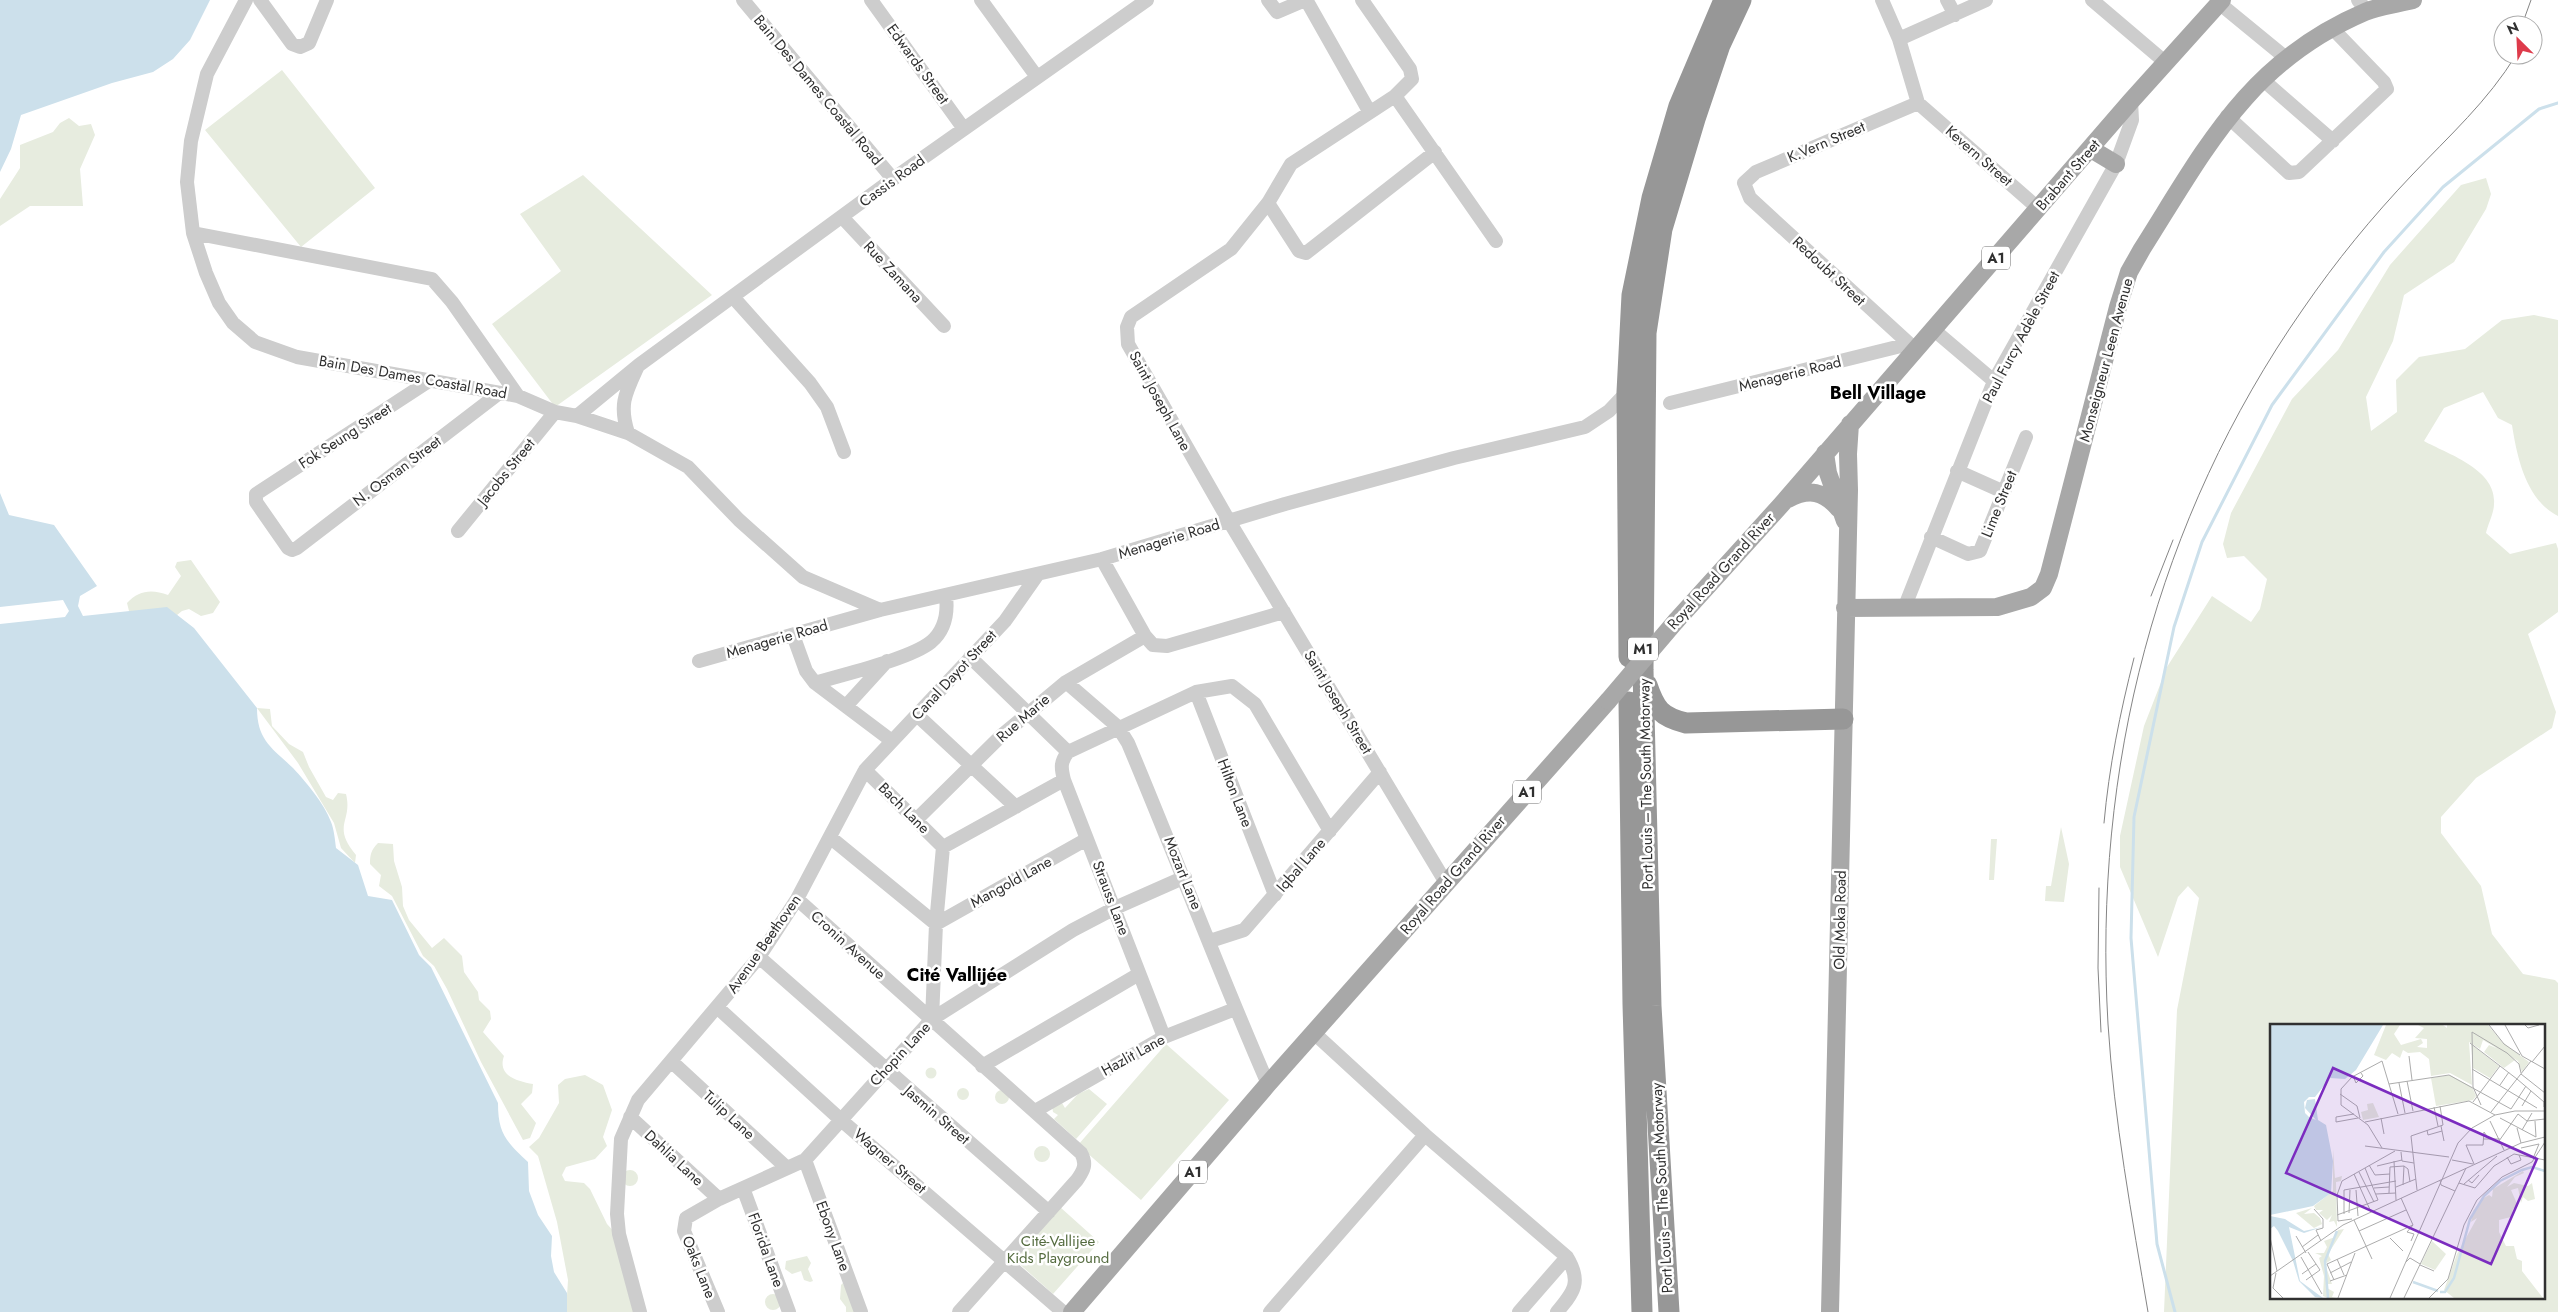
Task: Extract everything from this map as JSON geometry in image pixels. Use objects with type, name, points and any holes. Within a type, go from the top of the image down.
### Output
[{"type":"highway","name":"Port Louis – The South Motorway","points":[[1642,1312],[1633,1004],[1627,392],[1632,295],[1652,198],[1679,106],[1724,0]]},
{"type":"highway","name":"Port Louis – The South Motorway","points":[[1669,1312],[1651,1006],[1643,670],[1646,333],[1654,271],[1662,229],[1695,119],[1720,45],[1741,0]]},
{"type":"highway","points":[[1643,670],[1652,701],[1659,712],[1671,720],[1686,723],[1843,719]]},
{"type":"main road","name":"Monseigneur Leen Avenue","points":[[1845,608],[1905,606],[1997,607],[2031,596],[2043,588],[2050,574],[2118,307],[2130,272],[2142,249],[2227,116],[2262,79],[2286,58],[2362,6],[2413,0]]},
{"type":"main road","name":"Brabant Street","points":[[1912,346],[1934,330],[2165,62],[2220,2]]},
{"type":"main road","points":[[2091,149],[2116,164]]},
{"type":"main road","name":"Royal Road Grand River","points":[[1061,1311],[1314,1033],[1608,701],[1676,621],[1825,454],[1912,346]]},
{"type":"main road","name":"Old Moka Road","points":[[1830,1312],[1843,719],[1845,521],[1850,424]]},
{"type":"main road","name":"Old Moka Road","points":[[1825,454],[1828,473],[1845,521]]},
{"type":"main road","points":[[1785,500],[1801,493],[1818,493],[1826,496],[1845,521]]},
{"type":"street","name":"Bain Des Dames Coastal Road","points":[[246,0],[207,74],[191,141],[187,182],[194,233],[206,273],[219,303],[233,323],[255,342],[297,358],[518,396],[555,412],[577,416],[628,433],[688,467],[739,520],[803,576],[880,610]]},
{"type":"street","points":[[260,0],[292,44],[300,47],[309,43],[327,0]]},
{"type":"street","name":"Bain Des Dames Coastal Road","points":[[743,0],[894,179]]},
{"type":"street","name":"Edwards Street","points":[[872,0],[964,129]]},
{"type":"street","points":[[981,0],[1037,77]]},
{"type":"street","name":"Cassis Road","points":[[577,416],[639,365],[894,179],[1147,0]]},
{"type":"street","points":[[1268,0],[1277,12],[1300,1],[1308,3],[1369,111]]},
{"type":"street","name":"Saint Joseph Lane","points":[[1229,521],[1128,344],[1127,327],[1131,317],[1231,249],[1268,203],[1291,164],[1369,111],[1396,96],[1412,79],[1410,69],[1362,0]]},
{"type":"street","points":[[1882,0],[1899,39],[1918,103]]},
{"type":"street","points":[[1947,0],[1955,15]]},
{"type":"street","points":[[1899,39],[1986,0]]},
{"type":"street","points":[[2092,0],[2165,62]]},
{"type":"street","points":[[2220,2],[2286,58]]},
{"type":"street","points":[[2227,116],[2292,174],[2299,172],[2387,89],[2384,82],[2332,28]]},
{"type":"street","points":[[2262,79],[2333,141]]},
{"type":"street","points":[[1396,96],[1496,241]]},
{"type":"street","name":"Paul Furcy Adèle Street","points":[[1905,606],[1994,381],[2116,164],[2132,120],[2131,101]]},
{"type":"street","name":"K.Vern Street","points":[[1745,191],[1744,184],[1756,172],[1918,103]]},
{"type":"street","name":"Kevern Street","points":[[1918,103],[2039,209]]},
{"type":"street","points":[[1268,203],[1299,251],[1306,253],[1435,152]]},
{"type":"street","name":"Redoubt Street","points":[[1745,191],[1750,198],[1912,346]]},
{"type":"street","name":"Rue Zamana","points":[[842,217],[944,326]]},
{"type":"street","points":[[194,233],[432,279],[518,396]]},
{"type":"street","points":[[733,298],[810,383],[827,407],[844,452]]},
{"type":"street","points":[[1934,330],[1994,381]]},
{"type":"street","name":"Menagerie Road","points":[[1670,403],[1912,346]]},
{"type":"street","points":[[628,433],[622,415],[624,396],[639,365]]},
{"type":"street","name":"Fok Seung Street","points":[[297,548],[292,550],[288,548],[256,502],[255,498],[260,491],[429,381]]},
{"type":"street","name":"Menagerie Road","points":[[699,661],[880,610],[1102,558],[1454,458],[1584,427],[1609,411],[1627,392]]},
{"type":"street","name":"N. Osman Street","points":[[297,548],[498,394]]},
{"type":"street","name":"Jacobs Street","points":[[458,531],[555,412]]},
{"type":"street","name":"Lime Street","points":[[1932,537],[1968,554],[1980,551],[2026,437]]},
{"type":"street","points":[[1957,471],[2004,492]]},
{"type":"street","name":"Saint Joseph Street","points":[[1229,521],[1446,883]]},
{"type":"street","points":[[1102,558],[1145,636],[1153,645],[1167,646],[1284,612]]},
{"type":"street","name":"Canal Dayot Street","points":[[865,770],[1005,621],[1038,574]]},
{"type":"street","points":[[815,683],[917,651],[933,640],[948,613],[946,596]]},
{"type":"street","points":[[793,634],[806,671],[815,683],[892,741]]},
{"type":"street","name":"Rue Marie","points":[[916,820],[1028,713],[1066,682],[1145,636]]},
{"type":"street","points":[[970,658],[1028,713],[1065,755],[1118,727],[1196,692],[1232,686],[1255,704],[1330,831]]},
{"type":"street","points":[[846,706],[887,661]]},
{"type":"street","name":"Mozart Lane","points":[[1066,682],[1118,727],[1128,743],[1185,877],[1235,1009],[1268,1084]]},
{"type":"street","name":"Hilton Lane","points":[[1196,692],[1275,895]]},
{"type":"street","points":[[917,715],[1016,807]]},
{"type":"street","name":"Strauss Lane","points":[[1065,755],[1061,765],[1064,780],[1164,1037]]},
{"type":"street","name":"Bach Lane","points":[[865,770],[943,847]]},
{"type":"street","name":"Avenue Beethoven","points":[[640,1312],[618,1234],[617,1214],[621,1139],[630,1117],[638,1100],[718,1008],[759,957],[797,899],[831,838],[865,770]]},
{"type":"street","name":"Iqbal Lane","points":[[1210,941],[1244,930],[1380,772]]},
{"type":"street","points":[[932,1019],[936,924],[943,847],[1064,780]]},
{"type":"street","points":[[831,838],[936,924]]},
{"type":"street","name":"Mangold Lane","points":[[936,924],[1087,839]]},
{"type":"street","name":"Chopin Lane","points":[[686,1221],[692,1213],[719,1199],[805,1160],[932,1019],[1073,930],[1115,908],[1185,877]]},
{"type":"street","name":"Cronin Avenue","points":[[797,899],[982,1066],[1081,1152],[1085,1169],[1077,1180],[959,1312]]},
{"type":"street","name":"Jasmin Street","points":[[759,957],[1049,1212]]},
{"type":"street","points":[[982,1066],[1140,974]]},
{"type":"street","name":"Wagner Street","points":[[718,1008],[842,1120],[1006,1260],[1061,1311]]},
{"type":"street","name":"Hazlit Lane","points":[[1035,1111],[1164,1037],[1235,1009]]},
{"type":"street","points":[[1314,1033],[1424,1135],[1566,1257],[1575,1270],[1576,1282],[1571,1295],[1557,1312]]},
{"type":"street","name":"Tulip Lane","points":[[671,1061],[787,1168]]},
{"type":"street","name":"Dahlia Lane","points":[[630,1117],[719,1199]]},
{"type":"street","points":[[1270,1312],[1424,1135]]},
{"type":"street","name":"Ebony Lane","points":[[805,1160],[861,1312]]},
{"type":"street","name":"Florida Lane","points":[[743,1188],[789,1312]]},
{"type":"street","name":"Oaks Lane","points":[[686,1221],[684,1231],[718,1312]]},
{"type":"street","points":[[1519,1312],[1566,1257]]},
{"type":"green space","points":[[282,70],[375,188],[301,247],[205,130]]},
{"type":"green space","points":[[69,118],[79,126],[91,124],[95,135],[80,169],[83,206],[30,206],[0,226],[0,199],[20,168],[20,145],[53,132],[60,123]]},
{"type":"green space","points":[[583,175],[712,295],[555,407],[492,324],[561,271],[520,214]]},
{"type":"green space","points":[[2486,178],[2491,194],[2486,209],[2454,262],[2404,295],[2393,341],[2366,397],[2371,431],[2397,412],[2396,380],[2419,357],[2465,349],[2502,320],[2534,315],[2558,320],[2558,516],[2538,500],[2531,489],[2520,464],[2512,425],[2498,418],[2483,392],[2444,408],[2424,441],[2469,464],[2488,481],[2493,492],[2494,504],[2486,533],[2510,554],[2556,543],[2558,549],[2558,612],[2528,634],[2556,712],[2552,728],[2476,778],[2441,817],[2441,833],[2481,886],[2492,934],[2523,974],[2555,980],[2558,983],[2558,1312],[2164,1312],[2177,1010],[2199,898],[2188,886],[2178,897],[2158,957],[2120,867],[2120,836],[2144,726],[2167,667],[2212,596],[2251,622],[2260,609],[2267,579],[2244,556],[2227,558],[2223,544],[2231,513],[2292,399],[2338,350],[2390,265],[2461,185]]},
{"type":"green space","points":[[191,560],[220,602],[213,613],[201,616],[189,609],[182,611],[161,628],[131,619],[127,603],[136,595],[151,591],[168,595],[181,576],[175,567],[177,562]]},
{"type":"green space","points":[[257,708],[270,709],[272,726],[289,744],[303,752],[326,797],[333,800],[338,793],[346,794],[347,811],[344,830],[345,837],[356,855],[355,863],[341,848],[334,823],[298,763]]},
{"type":"green space","points":[[2061,827],[2069,864],[2064,902],[2045,901],[2046,886],[2051,886]]},
{"type":"green space","points":[[1991,839],[1997,839],[1994,880],[1989,880]]},
{"type":"green space","points":[[378,843],[393,844],[394,861],[402,887],[403,906],[409,920],[432,948],[444,938],[462,956],[464,972],[478,992],[479,1000],[490,1011],[491,1019],[483,1032],[504,1056],[503,1068],[506,1073],[515,1079],[533,1084],[532,1093],[521,1104],[536,1123],[530,1138],[523,1140],[481,1062],[447,989],[434,966],[423,956],[392,896],[379,886],[381,875],[370,864],[371,853]]},
{"type":"green space","points":[[1166,1044],[1229,1100],[1141,1200],[1078,1145]]},
{"type":"green space","points":[[931,1067],[937,1073],[931,1079],[925,1073]]},
{"type":"green space","points":[[585,1075],[603,1085],[612,1110],[603,1137],[607,1146],[595,1159],[566,1167],[562,1175],[565,1181],[584,1183],[590,1189],[607,1224],[617,1235],[638,1312],[566,1312],[568,1280],[557,1222],[538,1156],[529,1147],[539,1138],[559,1103],[558,1085],[565,1079]]},
{"type":"green space","points":[[961,1088],[965,1088],[969,1094],[965,1100],[961,1100],[957,1096],[957,1092]]},
{"type":"green space","points":[[1089,1089],[1107,1104],[1076,1139],[1054,1119],[1058,1115],[1053,1112],[1052,1106],[1062,1103],[1065,1108],[1078,1094]]},
{"type":"green space","points":[[1002,1090],[1007,1092],[1009,1097],[1007,1102],[1002,1104],[997,1102],[995,1097],[997,1092]]},
{"type":"green space","points":[[1042,1146],[1050,1154],[1042,1162],[1034,1154]]},
{"type":"green space","points":[[630,1170],[636,1172],[638,1178],[636,1184],[630,1186],[624,1184],[622,1178],[624,1172]]},
{"type":"green space","name":"Cité-Vallijee Kids Playground","points":[[1060,1207],[1099,1242],[1053,1294],[1015,1260]]},
{"type":"green space","points":[[807,1256],[811,1263],[808,1269],[813,1281],[810,1282],[804,1280],[801,1271],[792,1274],[785,1269],[786,1261]]},
{"type":"green space","points":[[843,1283],[856,1312],[846,1312],[846,1307],[840,1299],[841,1285]]},
{"type":"green space","points":[[773,1294],[779,1296],[781,1302],[779,1308],[773,1310],[767,1308],[765,1302],[767,1296]]},
{"type":"water","points":[[0,0],[210,0],[190,40],[173,59],[153,72],[112,83],[21,115],[11,149],[0,172]]},
{"type":"water","points":[[0,493],[9,515],[54,525],[97,586],[80,596],[78,606],[83,616],[167,607],[194,628],[257,708],[260,728],[272,749],[293,768],[319,800],[332,825],[336,848],[358,865],[368,896],[392,900],[419,955],[431,967],[498,1103],[498,1114],[505,1136],[528,1162],[529,1191],[538,1215],[552,1236],[551,1256],[554,1272],[567,1293],[567,1312],[0,1312],[0,624],[65,617],[69,611],[63,600],[0,607]]},
{"type":"waterway","points":[[2175,1312],[2157,1244],[2131,938],[2134,817],[2174,627],[2202,542],[2272,405],[2384,252],[2443,187],[2539,109],[2558,103]]},
{"type":"tram line","points":[[2526,15],[2531,0]]},
{"type":"tram line","points":[[2148,1312],[2124,1168],[2111,1060],[2108,1024],[2106,928],[2111,834],[2124,741],[2145,650],[2173,560],[2208,474],[2252,390],[2303,309],[2341,257],[2397,191],[2481,103],[2510,65]]},
{"type":"tram line","points":[[2151,596],[2173,540]]},
{"type":"tram line","points":[[2104,823],[2116,740],[2134,658]]},
{"type":"tram line","points":[[2099,888],[2098,968],[2101,1032]]},
{"type":"district","name":"Bell Village","points":[[1878,393]]},
{"type":"district","name":"Cité Vallijée","points":[[957,975]]}]
